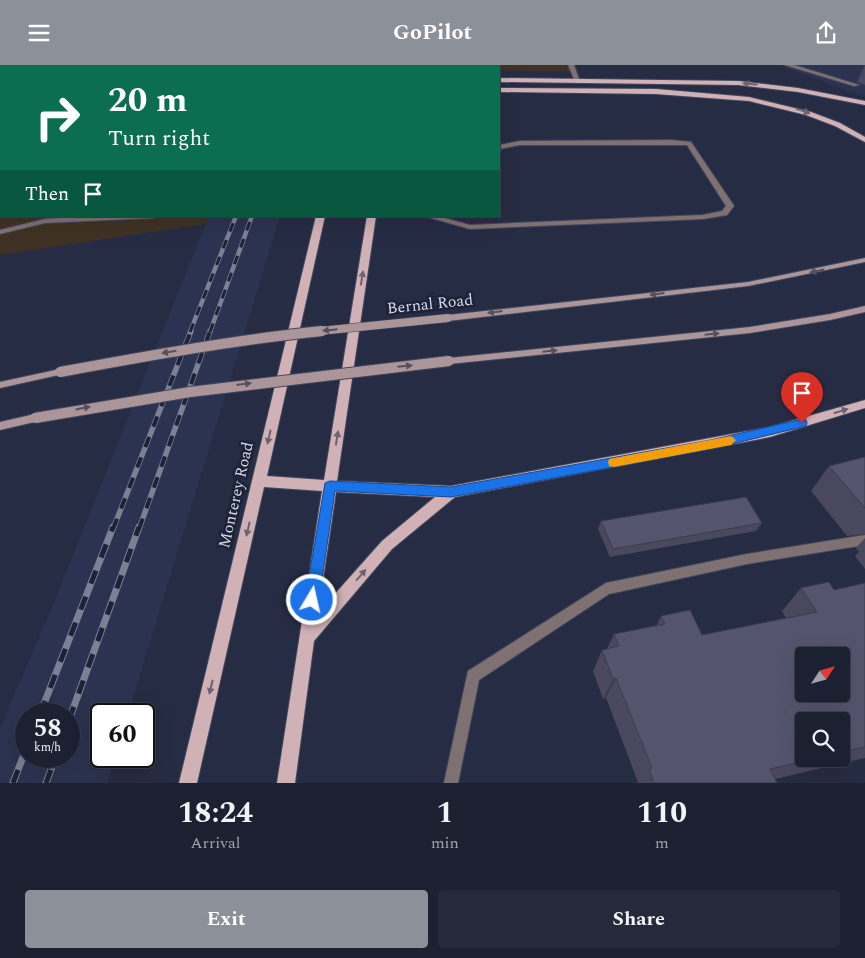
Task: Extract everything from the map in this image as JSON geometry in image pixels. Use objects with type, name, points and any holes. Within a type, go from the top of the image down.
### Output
[{"type":"main road","points":[[500,81],[738,83],[798,90],[865,103]]},
{"type":"main road","points":[[500,90],[669,91],[746,97],[797,108],[824,118],[865,140]]},
{"type":"main road","name":"Monterey Road","points":[[188,783],[321,217]]},
{"type":"main road","points":[[286,783],[306,638],[372,217]]},
{"type":"main road","name":"Bernal Road","points":[[0,385],[161,353],[265,337],[748,283],[865,261]]},
{"type":"main road","points":[[0,426],[35,417],[114,403],[228,386],[449,361],[750,331],[865,309]]},
{"type":"main road","points":[[259,481],[451,492],[711,445],[770,432],[865,404]]},
{"type":"main road","points":[[306,638],[387,545],[451,492]]},
{"type":"street","points":[[571,65],[578,81]]},
{"type":"street","points":[[788,65],[856,85]]},
{"type":"street","points":[[431,217],[470,227],[703,217],[724,213],[730,206],[689,143],[671,141],[520,143],[500,147]]},
{"type":"street","points":[[0,232],[45,221],[107,217]]},
{"type":"street","points":[[451,783],[472,676],[606,589],[747,559],[865,540]]},
{"type":"shaded area","points":[[500,65],[576,65],[578,72],[500,70]]},
{"type":"shaded area","points":[[780,65],[865,65],[865,96],[847,91]]},
{"type":"shaded area","points":[[0,217],[208,217],[205,224],[0,255]]},
{"type":"shaded area","points":[[209,217],[280,217],[131,703],[90,703],[90,768],[111,768],[107,783],[0,783],[0,728],[52,607]]},
{"type":"building","points":[[865,457],[865,508],[829,466]]},
{"type":"building","points":[[746,497],[762,523],[613,549],[601,521]]},
{"type":"building","points":[[829,582],[834,590],[865,583],[865,747],[850,750],[850,712],[795,712],[795,763],[770,769],[777,783],[654,783],[649,769],[652,768],[616,678],[613,679],[602,650],[619,646],[614,634],[665,624],[661,616],[690,610],[702,635],[817,612],[801,588]]},
{"type":"railway","points":[[190,332],[236,217]]},
{"type":"railway","points":[[210,332],[252,217]]},
{"type":"railway","points":[[113,529],[191,331]]},
{"type":"railway","points":[[139,529],[210,331]]},
{"type":"railway","points":[[44,703],[113,527]]},
{"type":"railway","points":[[75,703],[139,527]]},
{"type":"railway","points":[[13,783],[19,768]]},
{"type":"railway","points":[[46,783],[52,768]]},
{"type":"slow traffic","points":[[614,462],[731,440]]},
{"type":"route","points":[[312,600],[330,486],[451,492],[711,445],[802,423]]}]
